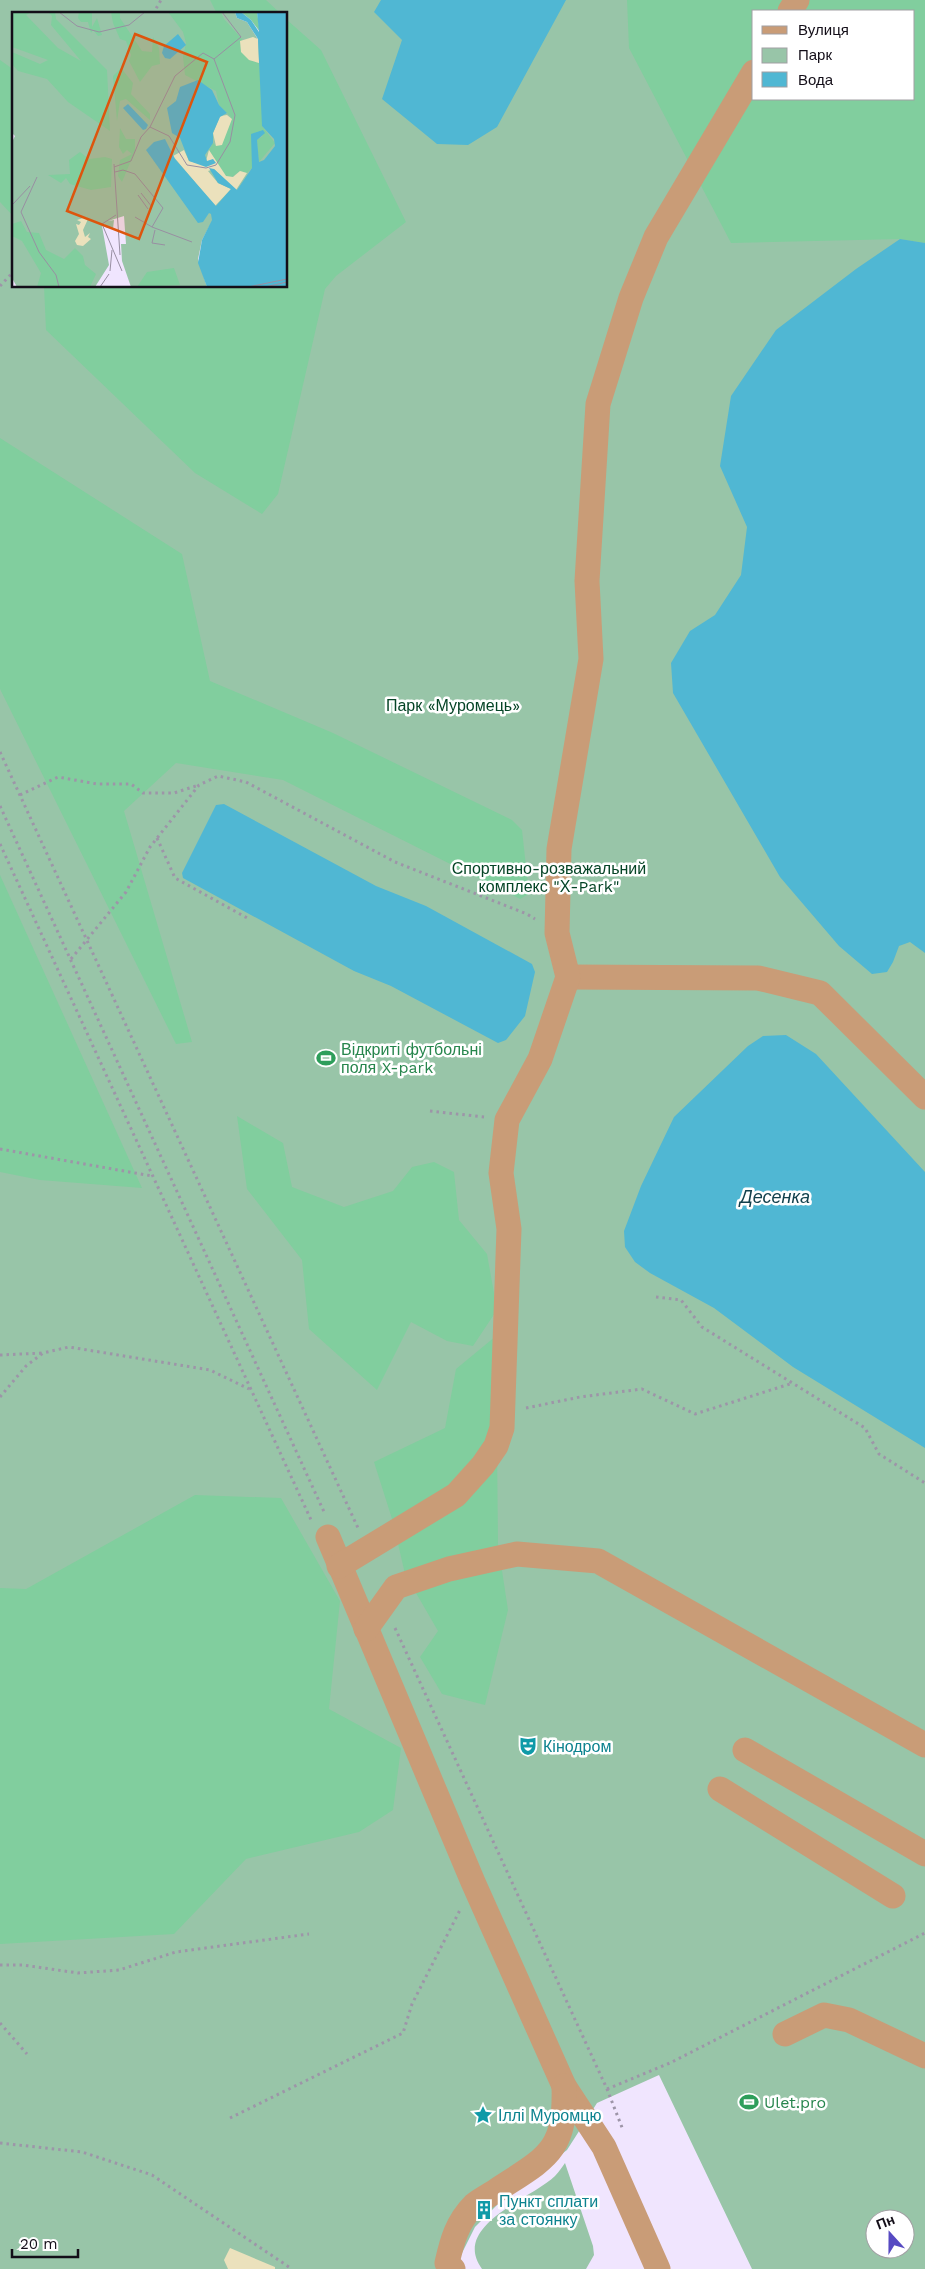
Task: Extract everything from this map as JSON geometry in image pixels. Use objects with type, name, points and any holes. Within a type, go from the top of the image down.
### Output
[{"type":"street","points":[[339,1566],[456,1495],[483,1465],[496,1446],[502,1428],[509,1229],[501,1174],[507,1120],[540,1059],[568,977],[557,933],[559,849],[591,659],[587,581],[598,404],[631,298],[656,237],[752,75]]},
{"type":"street","points":[[568,977],[758,978],[820,993],[925,1097]]},
{"type":"street","points":[[328,1537],[473,1882],[564,2086],[604,2147],[654,2259]]},
{"type":"street","points":[[366,1629],[383,1602],[396,1587],[449,1569],[517,1554],[598,1561],[925,1744]]},
{"type":"street","points":[[745,1750],[925,1854]]},
{"type":"street","points":[[720,1789],[893,1896]]},
{"type":"street","points":[[784,2034],[824,2015],[849,2020],[925,2056]]},
{"type":"street","points":[[450,2266],[453,2236],[463,2218],[475,2204],[544,2160],[552,2148],[559,2133],[564,2111],[564,2086]]},
{"type":"path","points":[[155,12],[160,0]]},
{"type":"path","points":[[0,286],[12,273]]},
{"type":"path","points":[[0,752],[361,1535]]},
{"type":"path","points":[[20,795],[58,778],[97,784],[131,784],[143,793],[174,793],[199,785],[218,776],[246,782],[395,862],[527,914],[557,933]]},
{"type":"path","points":[[70,959],[126,892],[157,838],[199,785]]},
{"type":"path","points":[[0,806],[329,1522],[328,1537],[314,1528],[0,844]]},
{"type":"path","points":[[157,838],[175,878],[249,919]]},
{"type":"path","points":[[430,1111],[507,1120]]},
{"type":"path","points":[[0,1149],[153,1176]]},
{"type":"path","points":[[656,1297],[681,1300],[702,1327],[865,1428],[879,1454],[925,1483]]},
{"type":"path","points":[[0,1355],[43,1353],[70,1347],[210,1370],[250,1389]]},
{"type":"path","points":[[0,1397],[26,1366],[43,1353]]},
{"type":"path","points":[[502,1412],[580,1397],[642,1389],[695,1414],[793,1383]]},
{"type":"path","points":[[383,1602],[607,2089],[624,2134]]},
{"type":"path","points":[[230,2118],[403,2032],[412,2004],[473,1882]]},
{"type":"path","points":[[607,2089],[670,2063],[925,1933]]},
{"type":"path","points":[[0,1965],[23,1965],[78,1973],[119,1970],[176,1952],[309,1934]]},
{"type":"path","points":[[0,2023],[27,2054]]},
{"type":"path","points":[[0,2143],[82,2152],[152,2175],[292,2269]]},
{"type":"green space","name":"Парк «Муромець»","points":[[0,0],[925,0],[925,2269],[752,2269],[659,2075],[597,2103],[567,2150],[499,2203],[475,2227],[454,2269],[0,2269]]},
{"type":"green space","points":[[210,0],[266,0],[279,12],[216,12]]},
{"type":"green space","points":[[627,0],[925,0],[925,243],[900,239],[731,243],[629,48]]},
{"type":"green space","points":[[288,21],[321,50],[406,222],[336,276],[325,289],[278,494],[262,514],[195,473],[46,330],[44,288],[288,288]]},
{"type":"green space","points":[[0,60],[12,69],[12,215],[0,202]]},
{"type":"green space","points":[[0,438],[182,554],[210,681],[333,733],[512,820],[522,830],[529,894],[520,899],[283,780],[176,763],[124,811],[192,1042],[176,1044],[0,689]]},
{"type":"green space","points":[[0,875],[142,1188],[40,1180],[0,1172]]},
{"type":"green space","points":[[237,1116],[283,1143],[292,1187],[344,1207],[393,1191],[412,1167],[434,1162],[454,1172],[459,1220],[487,1254],[497,1310],[473,1346],[447,1341],[411,1322],[377,1390],[309,1329],[302,1260],[247,1189]]},
{"type":"green space","points":[[496,1336],[498,1544],[508,1610],[485,1705],[442,1694],[420,1657],[438,1631],[405,1574],[393,1522],[374,1462],[445,1428],[456,1369]]},
{"type":"green space","points":[[195,1495],[281,1498],[340,1601],[329,1709],[401,1748],[393,1810],[359,1832],[246,1859],[174,1934],[0,1944],[0,1588],[26,1589]]},
{"type":"green space","points":[[565,2163],[593,2246],[594,2255],[586,2269],[482,2269],[475,2253],[477,2239],[485,2226],[498,2214],[544,2185],[555,2176]]},
{"type":"sand","points":[[230,2248],[275,2267],[275,2269],[228,2269],[224,2260]]},
{"type":"water","points":[[381,0],[566,0],[497,127],[468,145],[437,144],[382,99],[402,40],[374,12]]},
{"type":"water","points":[[900,239],[925,243],[925,953],[910,942],[899,946],[887,972],[872,974],[839,946],[780,877],[673,693],[671,663],[690,631],[715,615],[741,575],[747,527],[720,466],[731,396],[776,330],[856,269]]},
{"type":"water","points":[[224,804],[376,886],[426,906],[532,964],[535,972],[525,1016],[506,1040],[498,1043],[391,986],[354,971],[183,878],[182,873],[216,805]]},
{"type":"water","name":"Десенка","points":[[786,1035],[816,1054],[925,1172],[925,1448],[793,1367],[714,1308],[650,1273],[635,1262],[625,1247],[624,1231],[641,1186],[674,1117],[748,1046],[763,1036]]},
{"type":"place","name":"Відкриті футбольні поля X-park","points":[[326,1058]]},
{"type":"place","name":"Кінодром","points":[[528,1746]]},
{"type":"place","name":"Ulet.pro","points":[[749,2102]]},
{"type":"place","name":"Іллі Муромцю","points":[[483,2115]]},
{"type":"place","name":"Пункт сплати за стоянку","points":[[484,2210]]},
{"type":"park label","name":"Спортивно-розважальний комплекс \"Х-Park\"","points":[[549,877]]}]
